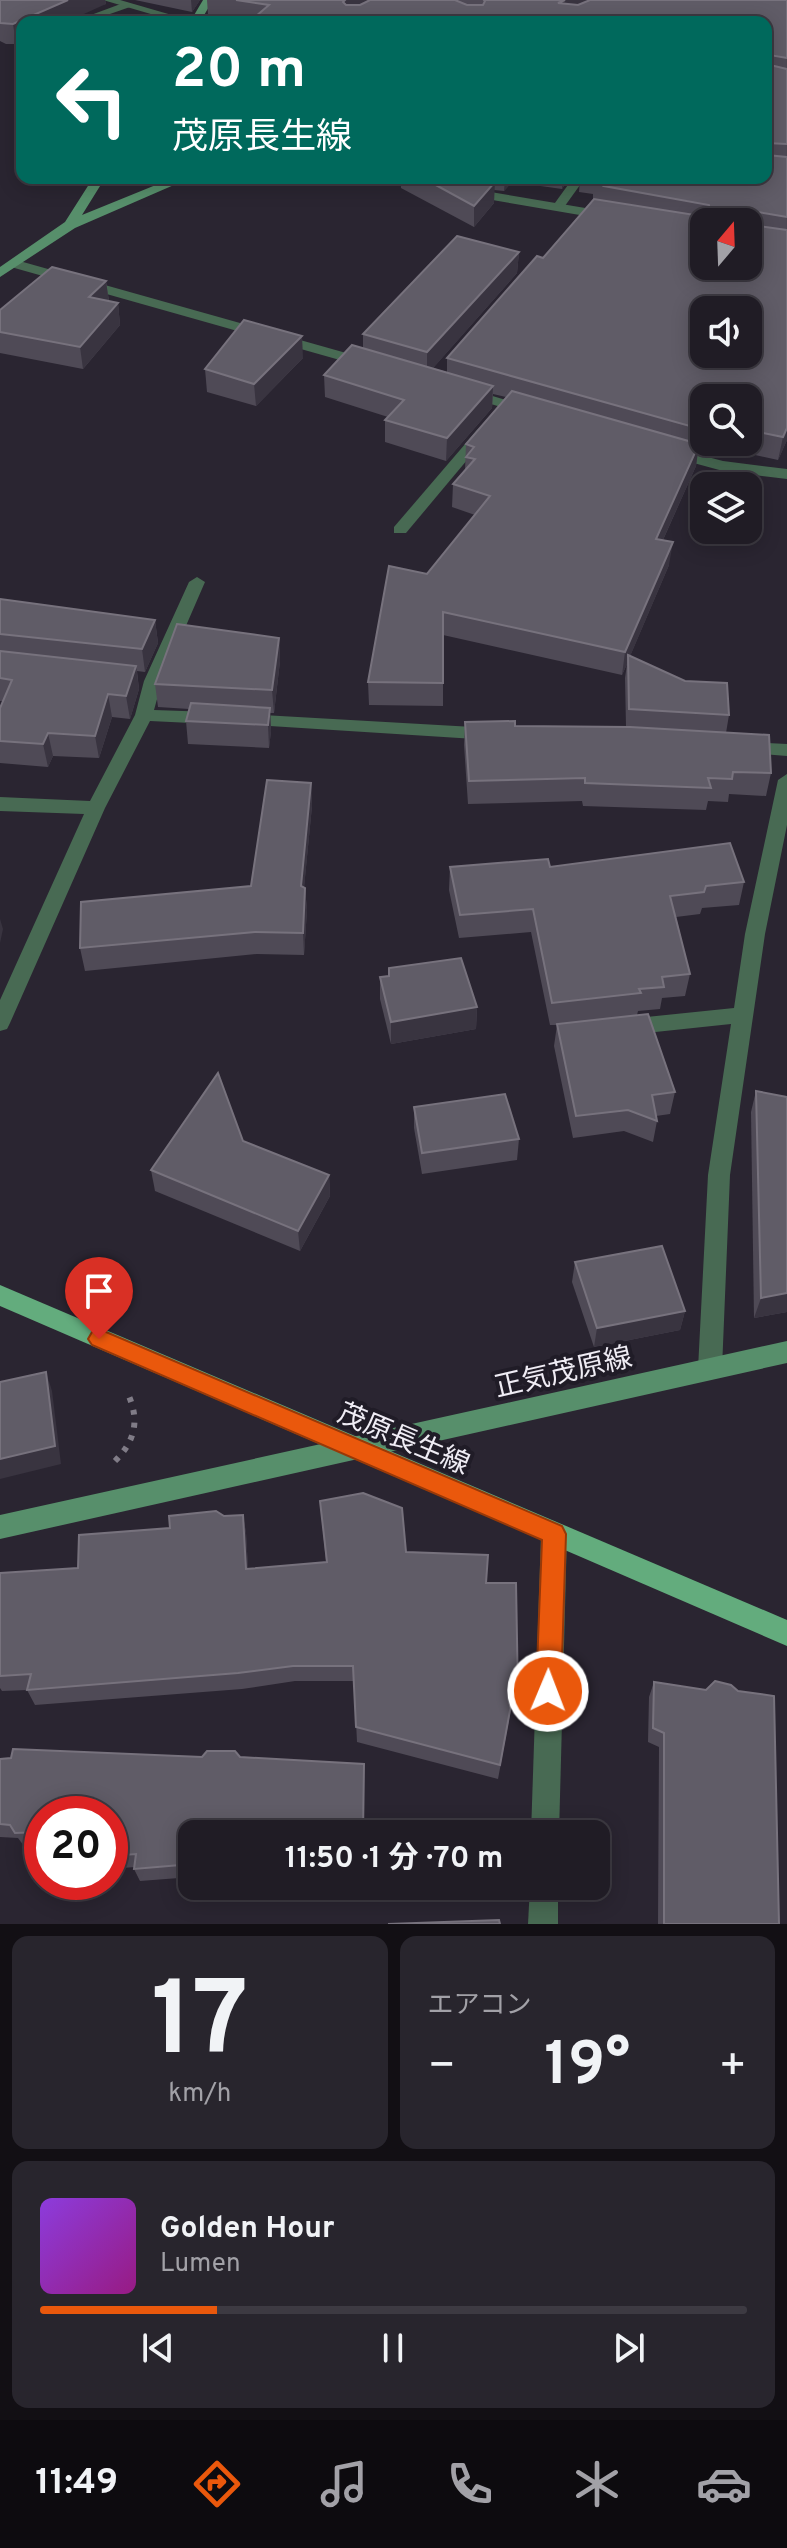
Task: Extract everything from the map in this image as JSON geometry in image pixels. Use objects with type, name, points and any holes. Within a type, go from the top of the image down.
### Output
[{"type":"main road","name":"茂原長生線","points":[[0,1295],[787,1633]]},
{"type":"street","points":[[108,0],[169,16]]},
{"type":"street","points":[[94,16],[126,5]]},
{"type":"street","points":[[70,225],[95,184]]},
{"type":"street","points":[[0,273],[70,225],[169,184]]},
{"type":"street","points":[[422,184],[435,186]]},
{"type":"street","points":[[558,207],[575,184]]},
{"type":"street","points":[[451,189],[629,220]]},
{"type":"street","points":[[574,223],[584,212]]},
{"type":"street","points":[[16,264],[388,370]]},
{"type":"street","points":[[447,387],[535,413]]},
{"type":"street","points":[[400,530],[506,405]]},
{"type":"street","points":[[664,451],[723,466],[787,474]]},
{"type":"street","points":[[0,1023],[96,808],[144,715],[145,680],[197,582]]},
{"type":"street","points":[[144,715],[504,734]]},
{"type":"street","points":[[724,747],[787,750]]},
{"type":"street","points":[[710,1369],[719,1175],[755,934],[787,780]]},
{"type":"street","points":[[0,804],[96,808]]},
{"type":"street","points":[[602,1030],[742,1015]]},
{"type":"street","name":"正気茂原線","points":[[0,1527],[787,1352]]},
{"type":"street","points":[[545,1820],[554,1534]]},
{"type":"street","points":[[543,1924],[544,1900]]},
{"type":"path","points":[[107,1466],[132,1441],[138,1424],[136,1407],[127,1392]]},
{"type":"building","points":[[0,0],[68,0],[31,16],[16,16],[13,24],[0,23]]},
{"type":"building","points":[[236,0],[345,0],[346,5],[360,5],[370,0],[455,0],[467,5],[483,5],[484,0],[565,0],[558,3],[578,5],[590,0],[787,0],[787,58],[772,55],[772,16],[256,16],[269,5]]},
{"type":"building","points":[[772,65],[787,69],[787,144],[772,143]]},
{"type":"building","points":[[772,156],[787,157],[787,217],[762,213],[762,208],[709,208],[709,205],[604,186],[772,184]]},
{"type":"building","points":[[434,184],[493,184],[474,206]]},
{"type":"building","points":[[594,199],[690,214],[690,280],[762,280],[762,227],[787,230],[787,428],[783,437],[762,433],[762,384],[690,384],[690,426],[447,358],[537,256],[543,258]]},
{"type":"building","points":[[457,236],[519,252],[427,352],[363,334]]},
{"type":"building","points":[[52,267],[106,281],[89,297],[118,303],[80,347],[0,332],[0,310]]},
{"type":"building","points":[[244,320],[302,336],[254,384],[205,369]]},
{"type":"building","points":[[352,345],[493,386],[447,438],[385,420],[404,400],[324,375]]},
{"type":"building","points":[[512,391],[690,441],[690,456],[694,456],[656,539],[673,542],[625,652],[443,612],[443,683],[368,682],[389,566],[427,574],[490,496],[453,484],[475,459],[466,457],[474,447],[466,444]]},
{"type":"building","points":[[0,599],[155,620],[142,649],[0,634]]},
{"type":"building","points":[[177,624],[279,638],[272,690],[155,684]]},
{"type":"building","points":[[0,651],[136,666],[126,696],[108,694],[95,736],[48,733],[43,744],[0,741],[0,708],[12,680],[0,678]]},
{"type":"building","points":[[628,655],[685,681],[727,683],[729,715],[629,709]]},
{"type":"building","points":[[191,703],[270,708],[268,725],[186,721]]},
{"type":"building","points":[[515,721],[515,726],[630,727],[769,735],[771,773],[733,772],[732,779],[708,778],[711,788],[585,783],[585,778],[469,781],[465,722]]},
{"type":"building","points":[[267,780],[311,783],[301,886],[305,888],[303,933],[255,932],[80,948],[81,902],[251,886]]},
{"type":"building","points":[[730,843],[744,882],[706,886],[704,892],[670,896],[690,974],[662,977],[664,987],[639,989],[641,993],[552,1003],[533,909],[460,915],[450,867],[548,859],[550,867]]},
{"type":"building","points":[[461,958],[477,1007],[391,1022],[380,977],[389,976],[389,968]]},
{"type":"building","points":[[648,1014],[675,1092],[652,1095],[657,1121],[628,1110],[576,1116],[557,1024]]},
{"type":"building","points":[[218,1073],[243,1141],[329,1175],[298,1231],[151,1170]]},
{"type":"building","points":[[756,1091],[787,1097],[787,1293],[761,1298]]},
{"type":"building","points":[[505,1094],[519,1139],[422,1153],[414,1107]]},
{"type":"building","points":[[662,1246],[685,1311],[597,1328],[575,1262]]},
{"type":"building","points":[[46,1372],[55,1446],[0,1459],[0,1382]]},
{"type":"building","points":[[363,1493],[402,1508],[406,1552],[488,1555],[486,1583],[516,1583],[518,1694],[513,1694],[500,1765],[356,1727],[353,1666],[293,1666],[27,1690],[31,1674],[0,1676],[0,1573],[78,1568],[79,1535],[170,1528],[169,1516],[216,1511],[224,1516],[243,1515],[246,1569],[327,1562],[320,1501]]},
{"type":"building","points":[[715,1681],[731,1685],[738,1691],[774,1696],[779,1924],[664,1924],[664,1733],[653,1728],[654,1682],[706,1690]]},
{"type":"building","points":[[13,1749],[202,1757],[207,1751],[235,1751],[240,1757],[364,1764],[363,1820],[178,1820],[178,1865],[134,1869],[136,1854],[128,1855],[128,1796],[24,1796],[24,1833],[15,1833],[10,1825],[0,1824],[0,1759],[11,1758]]},
{"type":"building","points":[[499,1920],[500,1924],[388,1924]]},
{"type":"route","points":[[99,1339],[554,1534],[548,1691]]}]
